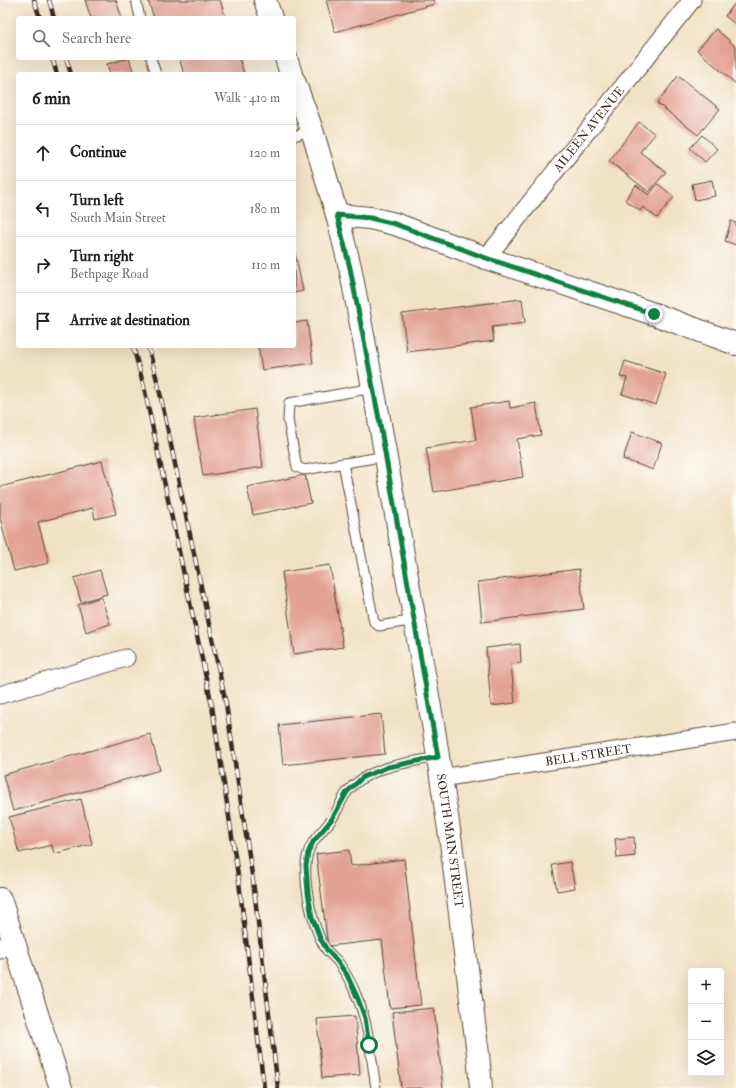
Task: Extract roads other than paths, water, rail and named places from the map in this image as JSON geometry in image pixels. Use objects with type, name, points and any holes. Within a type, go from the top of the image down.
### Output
[{"type":"main road","points":[[265,0],[270,16]]},
{"type":"main road","points":[[287,60],[290,72]]},
{"type":"main road","name":"SOUTH MAIN STREET","points":[[296,93],[303,133],[337,215],[350,268],[386,456],[415,620],[451,843],[481,1088]]},
{"type":"main road","points":[[337,215],[370,218],[395,224],[486,258],[647,312],[736,344]]},
{"type":"main road","points":[[0,899],[6,944],[60,1088]]},
{"type":"street","name":"AILEEN AVENUE","points":[[486,258],[692,0]]},
{"type":"street","points":[[0,695],[126,658]]},
{"type":"street","name":"BELL STREET","points":[[439,768],[736,732]]},
{"type":"lane","points":[[136,0],[139,16]]},
{"type":"lane","points":[[152,60],[155,72]]},
{"type":"lane","points":[[373,388],[289,404],[288,420],[297,467],[304,470],[386,456]]},
{"type":"lane","points":[[343,463],[374,622],[379,626],[415,620]]},
{"type":"lane","points":[[376,1088],[365,1018],[358,999],[347,975],[327,950],[320,938],[312,917],[306,866],[308,853],[313,842],[332,819],[347,792],[363,777],[388,767],[439,768]]},
{"type":"railway","points":[[34,0],[39,16]]},
{"type":"railway","points":[[49,0],[53,16]]},
{"type":"railway","points":[[53,60],[56,72]]},
{"type":"railway","points":[[67,60],[70,72]]},
{"type":"railway","points":[[134,348],[144,387],[212,706],[239,882],[264,1088]]},
{"type":"railway","points":[[149,348],[158,384],[226,704],[253,881],[278,1088]]}]
